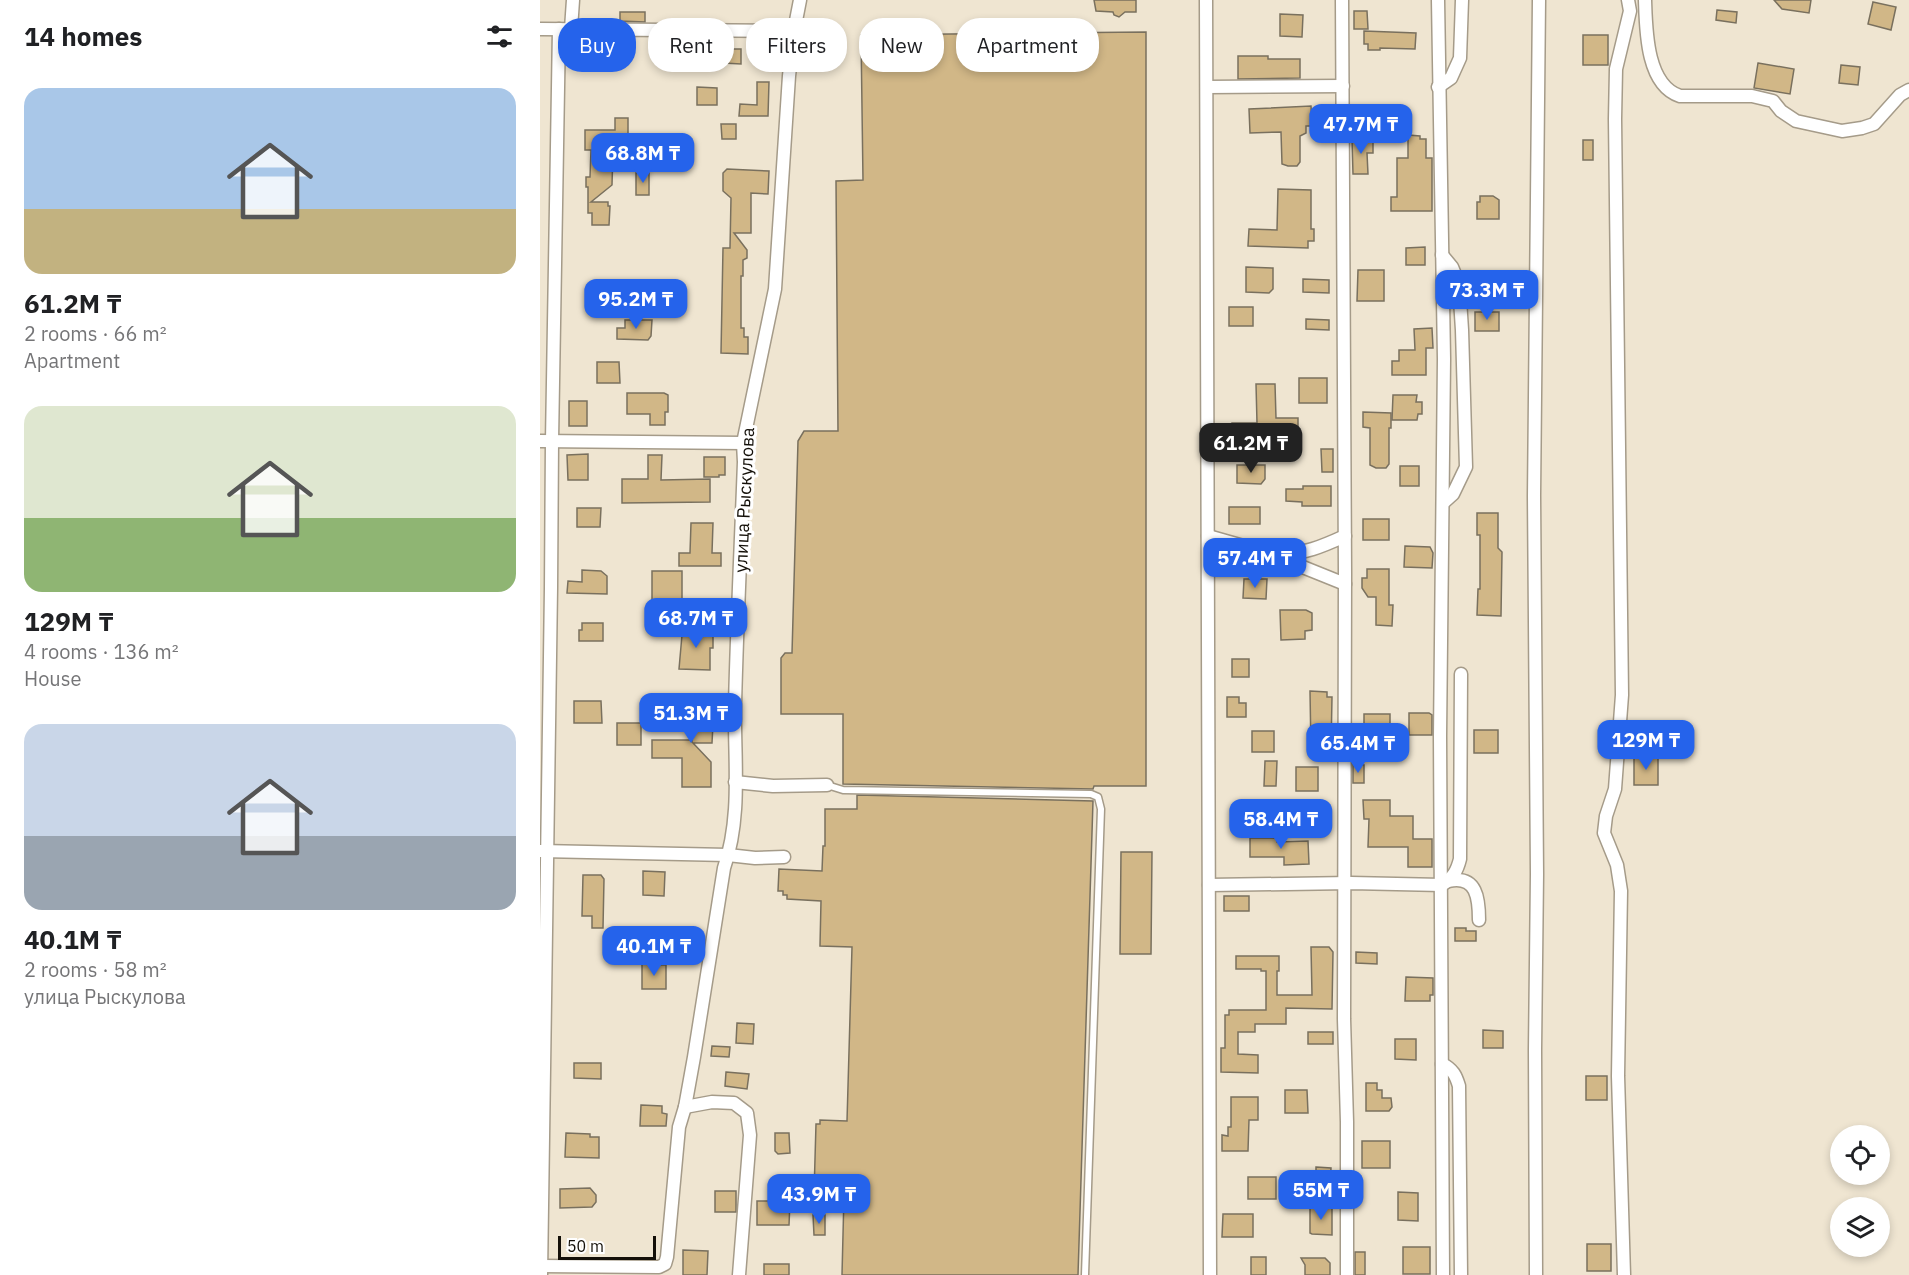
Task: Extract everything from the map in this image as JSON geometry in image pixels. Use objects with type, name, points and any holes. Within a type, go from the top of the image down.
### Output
[{"type":"street","points":[[568,18],[573,0]]},
{"type":"street","name":"улица Рыскулова","points":[[797,18],[800,0]]},
{"type":"street","points":[[1206,0],[1210,1275]]},
{"type":"street","points":[[1342,0],[1345,536],[1344,1019],[1347,1275]]},
{"type":"street","points":[[1438,0],[1444,359],[1440,724],[1446,883],[1442,1064],[1443,1275]]},
{"type":"street","points":[[1438,87],[1451,78],[1460,58],[1462,0]]},
{"type":"street","points":[[1536,1275],[1537,873],[1534,496],[1539,0]]},
{"type":"street","points":[[1624,1275],[1618,1076],[1621,891],[1617,865],[1604,833],[1606,816],[1615,789],[1622,694],[1615,119],[1616,69],[1630,11],[1628,0]]},
{"type":"street","points":[[1645,0],[1648,46],[1660,80],[1670,93],[1680,96],[1752,96],[1773,101],[1781,111],[1796,121],[1842,131],[1874,124],[1900,95],[1909,90]]},
{"type":"street","points":[[540,28],[558,29]]},
{"type":"street","points":[[636,30],[746,31]]},
{"type":"street","points":[[541,1269],[546,441],[563,72]]},
{"type":"street","name":"улица Рыскулова","points":[[541,1269],[653,1268],[665,1264],[667,1257],[679,1127],[685,1107],[724,868],[734,821],[743,443],[775,289],[789,72]]},
{"type":"street","points":[[1207,87],[1343,86]]},
{"type":"street","points":[[1442,255],[1452,267],[1459,284],[1466,467],[1453,494],[1443,503]]},
{"type":"street","points":[[546,441],[743,443]]},
{"type":"street","points":[[1208,536],[1268,553],[1345,584]]},
{"type":"street","points":[[1268,553],[1288,554],[1312,550],[1345,536]]},
{"type":"street","points":[[1446,883],[1457,871],[1460,859],[1461,675]]},
{"type":"street","points":[[735,782],[773,786],[827,785]]},
{"type":"street","points":[[544,851],[784,857]]},
{"type":"street","points":[[1209,885],[1446,883],[1456,879],[1466,880],[1474,888],[1479,902],[1479,920]]},
{"type":"street","points":[[1442,1064],[1449,1067],[1459,1086],[1461,1275]]},
{"type":"street","points":[[685,1107],[712,1102],[734,1103],[747,1113],[750,1135],[739,1275]]},
{"type":"lane","points":[[827,785],[843,790],[1091,794],[1098,797],[1100,802],[1085,1275]]},
{"type":"building","points":[[1094,0],[1136,0],[1136,12],[1125,12],[1119,17],[1113,12],[1096,11]]},
{"type":"building","points":[[1774,0],[1811,0],[1809,13],[1782,9]]},
{"type":"building","points":[[1873,2],[1896,7],[1891,30],[1868,24]]},
{"type":"building","points":[[1717,10],[1737,12],[1736,23],[1716,20]]},
{"type":"building","points":[[1354,11],[1367,11],[1368,29],[1354,29]]},
{"type":"building","points":[[620,12],[645,12],[645,22],[636,22],[636,18],[620,18]]},
{"type":"building","points":[[1280,14],[1303,15],[1302,37],[1280,36]]},
{"type":"building","points":[[1364,31],[1416,33],[1415,49],[1368,50],[1368,44],[1364,44]]},
{"type":"building","points":[[1099,32],[1146,32],[1146,786],[1094,786],[1093,789],[843,784],[843,714],[781,714],[781,658],[785,653],[792,653],[798,441],[804,431],[838,431],[836,181],[863,180],[862,72],[944,72],[944,34],[956,34],[956,72],[1099,72]]},
{"type":"building","points":[[1583,35],[1608,35],[1608,65],[1583,65]]},
{"type":"building","points":[[734,49],[741,49],[741,64],[734,64]]},
{"type":"building","points":[[1238,56],[1300,59],[1300,78],[1238,79]]},
{"type":"building","points":[[1758,63],[1794,69],[1790,94],[1754,88]]},
{"type":"building","points":[[1841,65],[1860,67],[1858,85],[1839,83]]},
{"type":"building","points":[[757,82],[769,82],[768,116],[739,116],[740,104],[757,105]]},
{"type":"building","points":[[697,87],[717,88],[717,105],[697,105]]},
{"type":"building","points":[[1311,106],[1312,126],[1306,126],[1306,133],[1300,136],[1300,162],[1297,166],[1282,164],[1281,132],[1250,133],[1249,109]]},
{"type":"building","points":[[615,118],[628,118],[628,151],[613,151],[612,185],[591,202],[608,202],[610,206],[609,225],[592,225],[592,213],[588,213],[588,187],[586,187],[586,177],[590,177],[591,150],[585,150],[585,130],[615,130]]},
{"type":"building","points":[[721,124],[736,124],[736,139],[722,139]]},
{"type":"building","points":[[1408,135],[1426,139],[1426,158],[1432,158],[1432,211],[1391,211],[1391,197],[1397,197],[1397,158],[1408,158]]},
{"type":"building","points":[[1352,139],[1373,140],[1373,153],[1367,153],[1368,174],[1353,174]]},
{"type":"building","points":[[1583,140],[1593,140],[1593,160],[1583,160]]},
{"type":"building","points":[[727,169],[769,171],[768,194],[751,193],[751,233],[734,233],[747,250],[747,258],[743,260],[743,276],[741,276],[741,328],[744,328],[744,337],[748,337],[748,354],[721,353],[723,248],[730,248],[731,198],[723,191],[723,173]]},
{"type":"building","points":[[636,173],[649,173],[649,195],[636,195]]},
{"type":"building","points":[[1278,189],[1311,190],[1311,229],[1314,229],[1314,241],[1308,241],[1308,248],[1248,246],[1249,229],[1277,230]]},
{"type":"building","points":[[1480,196],[1493,196],[1499,200],[1499,219],[1477,219],[1477,202],[1480,202]]},
{"type":"building","points":[[1425,247],[1425,265],[1406,265],[1406,248]]},
{"type":"building","points":[[1246,267],[1273,268],[1273,289],[1269,293],[1246,292]]},
{"type":"building","points":[[1358,270],[1384,270],[1384,301],[1357,301]]},
{"type":"building","points":[[1303,279],[1329,280],[1329,293],[1303,292]]},
{"type":"building","points":[[1229,307],[1253,307],[1253,326],[1229,326]]},
{"type":"building","points":[[1475,312],[1499,312],[1499,331],[1475,331]]},
{"type":"building","points":[[1306,319],[1329,320],[1329,330],[1306,329]]},
{"type":"building","points":[[625,320],[652,320],[651,336],[648,340],[617,339],[617,328],[625,328]]},
{"type":"building","points":[[1432,328],[1433,348],[1426,348],[1426,375],[1392,375],[1392,361],[1399,361],[1399,350],[1415,350],[1414,329]]},
{"type":"building","points":[[597,362],[619,362],[620,383],[597,383]]},
{"type":"building","points":[[1299,378],[1327,378],[1327,403],[1299,403]]},
{"type":"building","points":[[1256,384],[1275,384],[1276,418],[1298,418],[1298,437],[1273,437],[1273,442],[1232,443],[1232,423],[1257,423]]},
{"type":"building","points":[[627,393],[664,393],[668,395],[665,425],[650,425],[650,414],[627,414]]},
{"type":"building","points":[[1393,395],[1417,395],[1416,402],[1422,402],[1422,414],[1418,414],[1417,420],[1392,420]]},
{"type":"building","points":[[569,401],[587,401],[587,426],[569,426]]},
{"type":"building","points":[[1363,412],[1391,413],[1389,464],[1386,468],[1376,468],[1370,465],[1370,428],[1363,427]]},
{"type":"building","points":[[1321,449],[1333,449],[1333,472],[1322,472]]},
{"type":"building","points":[[588,454],[588,480],[568,480],[567,455]]},
{"type":"building","points":[[648,455],[662,455],[661,480],[710,479],[710,502],[622,503],[622,479],[648,479]]},
{"type":"building","points":[[704,457],[725,457],[725,475],[704,477]]},
{"type":"building","points":[[1237,465],[1265,465],[1265,479],[1261,484],[1237,483]]},
{"type":"building","points":[[1400,466],[1419,466],[1419,486],[1400,486]]},
{"type":"building","points":[[1303,486],[1331,486],[1331,506],[1302,506],[1302,502],[1286,501],[1286,489],[1303,489]]},
{"type":"building","points":[[1229,507],[1260,507],[1260,524],[1229,524]]},
{"type":"building","points":[[577,508],[601,508],[600,527],[577,527]]},
{"type":"building","points":[[1477,513],[1498,513],[1498,548],[1502,552],[1501,616],[1477,615],[1478,589],[1480,589],[1480,535],[1477,535]]},
{"type":"building","points":[[1363,519],[1389,519],[1389,540],[1363,540]]},
{"type":"building","points":[[691,523],[713,523],[712,553],[721,553],[721,566],[679,566],[679,553],[690,553]]},
{"type":"building","points":[[1405,546],[1430,547],[1433,553],[1432,568],[1404,567]]},
{"type":"building","points":[[1367,569],[1389,569],[1389,605],[1393,605],[1392,626],[1376,625],[1376,597],[1368,597],[1362,588],[1362,578],[1367,578]]},
{"type":"building","points":[[582,570],[601,571],[607,576],[607,594],[567,593],[568,581],[582,582]]},
{"type":"building","points":[[652,571],[682,571],[682,600],[652,600]]},
{"type":"building","points":[[1244,579],[1267,579],[1266,599],[1243,598]]},
{"type":"building","points":[[1280,610],[1306,610],[1312,613],[1312,630],[1305,631],[1305,639],[1281,640]]},
{"type":"building","points":[[582,623],[603,623],[603,641],[579,641],[579,630],[582,630]]},
{"type":"building","points":[[697,626],[710,627],[710,635],[713,635],[713,648],[710,648],[710,670],[679,669],[682,635],[685,636],[685,630],[697,631]]},
{"type":"building","points":[[1232,659],[1249,659],[1249,677],[1232,677]]},
{"type":"building","points":[[1310,691],[1327,692],[1327,697],[1332,697],[1331,750],[1311,750]]},
{"type":"building","points":[[1227,697],[1239,697],[1239,703],[1246,703],[1246,717],[1227,717]]},
{"type":"building","points":[[680,699],[702,699],[702,702],[710,702],[714,705],[712,743],[693,743],[711,762],[711,787],[682,787],[682,758],[652,758],[652,740],[690,740],[692,742],[692,718],[684,718],[679,713]]},
{"type":"building","points":[[574,701],[601,701],[602,723],[574,723]]},
{"type":"building","points":[[1409,713],[1432,715],[1432,735],[1409,735]]},
{"type":"building","points":[[1364,714],[1390,714],[1390,735],[1364,734]]},
{"type":"building","points":[[617,723],[641,723],[641,745],[617,745]]},
{"type":"building","points":[[1474,730],[1498,730],[1498,753],[1474,753]]},
{"type":"building","points":[[1252,731],[1274,731],[1274,752],[1252,752]]},
{"type":"building","points":[[1639,752],[1643,757],[1658,757],[1658,785],[1634,785],[1634,759]]},
{"type":"building","points":[[1265,761],[1277,761],[1276,786],[1264,786]]},
{"type":"building","points":[[1353,764],[1364,765],[1364,783],[1353,783]]},
{"type":"building","points":[[1296,767],[1318,767],[1318,791],[1296,791]]},
{"type":"building","points":[[857,795],[1093,801],[1078,1275],[842,1275],[844,1195],[814,1194],[816,1124],[820,1124],[820,1120],[847,1121],[852,947],[820,946],[821,901],[787,899],[783,891],[778,891],[779,869],[822,871],[825,809],[857,809]]},
{"type":"building","points":[[1363,800],[1390,800],[1390,816],[1413,816],[1413,839],[1432,839],[1432,867],[1408,867],[1408,847],[1368,847],[1369,819],[1364,819]]},
{"type":"building","points":[[1308,810],[1327,810],[1327,831],[1308,831]]},
{"type":"building","points":[[1250,838],[1277,838],[1277,842],[1308,841],[1309,864],[1284,865],[1284,857],[1250,857]]},
{"type":"building","points":[[1121,852],[1152,852],[1151,954],[1120,954]]},
{"type":"building","points":[[643,871],[665,872],[664,896],[643,895]]},
{"type":"building","points":[[583,875],[601,875],[604,879],[603,928],[592,928],[592,916],[582,916]]},
{"type":"building","points":[[1224,896],[1249,896],[1249,911],[1224,911]]},
{"type":"building","points":[[1455,928],[1476,931],[1476,941],[1455,941]]},
{"type":"building","points":[[1311,947],[1329,947],[1333,952],[1332,1009],[1286,1008],[1286,1024],[1255,1024],[1255,1032],[1238,1032],[1238,1054],[1258,1055],[1258,1073],[1221,1072],[1221,1048],[1225,1048],[1225,1015],[1229,1015],[1229,1010],[1266,1010],[1266,971],[1236,969],[1236,956],[1279,956],[1277,995],[1312,995]]},
{"type":"building","points":[[1356,952],[1377,953],[1377,964],[1356,963]]},
{"type":"building","points":[[642,964],[666,965],[666,989],[642,989]]},
{"type":"building","points":[[1406,977],[1433,978],[1433,995],[1430,995],[1430,1001],[1405,1001]]},
{"type":"building","points":[[737,1023],[754,1024],[753,1044],[736,1043]]},
{"type":"building","points":[[1483,1030],[1503,1031],[1503,1048],[1483,1048]]},
{"type":"building","points":[[1308,1032],[1333,1032],[1333,1044],[1308,1044]]},
{"type":"building","points":[[1395,1039],[1416,1039],[1416,1060],[1395,1059]]},
{"type":"building","points":[[712,1046],[730,1047],[729,1057],[711,1056]]},
{"type":"building","points":[[574,1063],[601,1063],[601,1079],[574,1078]]},
{"type":"building","points":[[726,1072],[749,1074],[747,1089],[725,1086]]},
{"type":"building","points":[[1586,1076],[1607,1076],[1607,1100],[1586,1100]]},
{"type":"building","points":[[1366,1083],[1377,1083],[1377,1090],[1382,1090],[1382,1098],[1391,1098],[1392,1107],[1389,1111],[1366,1111]]},
{"type":"building","points":[[1285,1090],[1307,1090],[1308,1113],[1285,1113]]},
{"type":"building","points":[[1231,1097],[1258,1097],[1258,1120],[1249,1120],[1248,1151],[1222,1151],[1222,1135],[1228,1136],[1228,1127],[1231,1127]]},
{"type":"building","points":[[641,1105],[662,1106],[662,1113],[667,1114],[666,1126],[640,1126]]},
{"type":"building","points":[[566,1133],[590,1134],[590,1137],[599,1137],[599,1158],[565,1157]]},
{"type":"building","points":[[775,1133],[789,1133],[790,1153],[778,1154],[775,1151]]},
{"type":"building","points":[[1362,1141],[1390,1141],[1390,1168],[1362,1168]]},
{"type":"building","points":[[1316,1167],[1331,1168],[1330,1188],[1316,1187]]},
{"type":"building","points":[[1248,1177],[1276,1177],[1276,1199],[1248,1199]]},
{"type":"building","points":[[590,1188],[596,1195],[596,1202],[592,1207],[560,1208],[560,1189]]},
{"type":"building","points":[[715,1191],[736,1191],[736,1212],[715,1212]]},
{"type":"building","points":[[1398,1192],[1418,1193],[1418,1221],[1398,1220]]},
{"type":"building","points":[[757,1201],[790,1201],[789,1225],[757,1225]]},
{"type":"building","points":[[1310,1207],[1332,1207],[1332,1235],[1310,1233]]},
{"type":"building","points":[[1223,1214],[1253,1214],[1253,1237],[1222,1237]]},
{"type":"building","points":[[813,1215],[825,1215],[825,1235],[814,1235]]},
{"type":"building","points":[[1587,1244],[1611,1244],[1611,1271],[1587,1271]]},
{"type":"building","points":[[1403,1247],[1430,1247],[1430,1274],[1403,1274]]},
{"type":"building","points":[[683,1250],[708,1251],[707,1275],[683,1275]]},
{"type":"building","points":[[1355,1252],[1365,1252],[1365,1275],[1355,1275]]},
{"type":"building","points":[[1251,1257],[1266,1257],[1266,1275],[1251,1275]]},
{"type":"building","points":[[1301,1258],[1325,1258],[1330,1263],[1330,1275],[1305,1275],[1305,1265]]},
{"type":"building","points":[[764,1264],[789,1264],[789,1275],[764,1275]]}]
